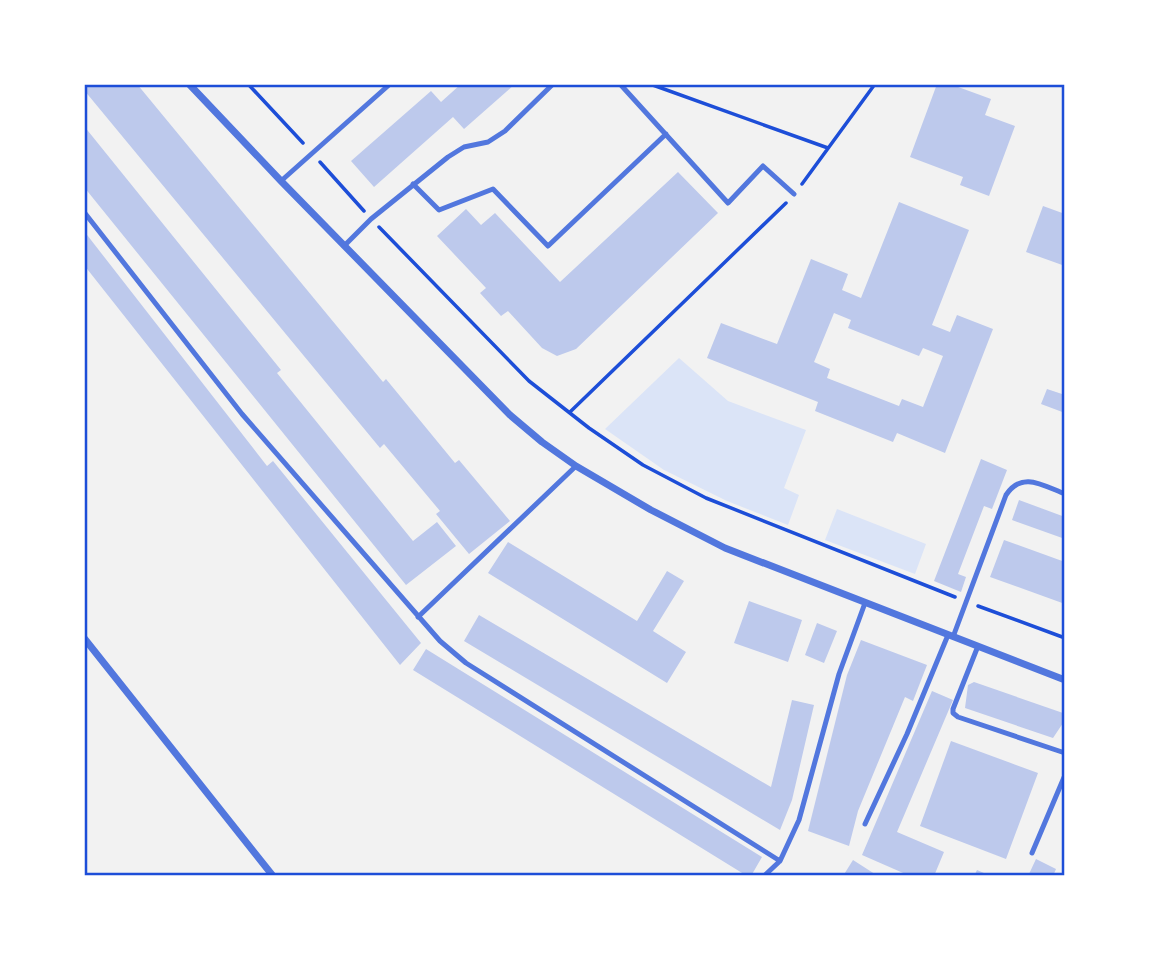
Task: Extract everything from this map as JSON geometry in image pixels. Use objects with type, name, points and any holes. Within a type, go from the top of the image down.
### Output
[{"type":"street","points":[[189,84],[510,415],[576,466],[651,510],[724,548],[1065,680]]},
{"type":"street","points":[[84,638],[274,876]]},
{"type":"lane","points":[[281,181],[390,84]]},
{"type":"lane","points":[[344,246],[413,184],[456,152],[464,147],[488,142],[505,131],[553,84]]},
{"type":"lane","points":[[620,84],[728,203],[764,166],[794,194]]},
{"type":"lane","points":[[413,184],[439,210],[492,189],[548,246],[666,134]]},
{"type":"lane","points":[[84,212],[242,414],[440,641],[466,663],[780,861]]},
{"type":"lane","points":[[418,618],[576,466]]},
{"type":"lane","points":[[865,824],[967,601],[1006,495],[1012,486],[1022,481],[1033,482],[1065,494]]},
{"type":"lane","points":[[764,876],[780,861],[799,820],[839,674],[865,603]]},
{"type":"lane","points":[[978,646],[953,713],[1065,753]]},
{"type":"lane","points":[[1032,853],[1065,775]]},
{"type":"path","points":[[248,84],[372,219],[529,381],[589,428],[643,465],[706,498],[1065,638]]},
{"type":"path","points":[[650,84],[828,148]]},
{"type":"path","points":[[569,413],[794,194],[875,84]]},
{"type":"shaded area","points":[[679,358],[728,401],[806,430],[784,488],[799,495],[788,525],[727,501],[664,470],[605,429]]},
{"type":"shaded area","points":[[837,509],[926,544],[915,574],[825,540]]},
{"type":"building","points":[[84,84],[137,84],[383,382],[386,379],[455,463],[459,460],[510,521],[469,554],[436,514],[440,511],[384,444],[380,448],[84,90]]},
{"type":"building","points":[[461,84],[515,84],[464,129],[453,117],[374,187],[351,161],[431,91],[441,102]]},
{"type":"building","points":[[937,84],[950,84],[991,99],[985,115],[1015,126],[989,196],[960,185],[963,177],[910,157]]},
{"type":"building","points":[[84,126],[281,370],[277,373],[413,541],[437,522],[456,546],[406,585],[84,187]]},
{"type":"building","points":[[678,172],[718,213],[576,349],[557,356],[542,348],[508,311],[501,316],[480,293],[486,288],[437,236],[466,209],[481,225],[495,213],[560,282]]},
{"type":"building","points":[[899,202],[969,230],[932,325],[950,332],[957,315],[993,329],[945,453],[897,433],[893,442],[815,411],[818,402],[707,358],[721,323],[777,344],[811,259],[848,274],[842,290],[861,298]],"holes":[[[834,313],[851,320],[848,328],[919,356],[923,348],[943,356],[923,407],[902,399],[899,406],[827,378],[830,369],[814,362]]]},
{"type":"building","points":[[1043,206],[1065,214],[1065,266],[1026,252]]},
{"type":"building","points":[[84,231],[267,466],[273,461],[421,643],[400,665],[84,265]]},
{"type":"building","points":[[1047,389],[1065,395],[1065,413],[1041,404]]},
{"type":"building","points":[[981,459],[1007,470],[992,509],[984,506],[958,574],[966,577],[961,592],[934,581]]},
{"type":"building","points":[[1019,500],[1065,517],[1065,539],[1012,520]]},
{"type":"building","points":[[1004,540],[1065,562],[1065,604],[990,577]]},
{"type":"building","points":[[508,542],[637,621],[667,571],[684,581],[653,631],[686,652],[667,683],[488,573]]},
{"type":"building","points":[[749,601],[802,620],[788,662],[734,643]]},
{"type":"building","points":[[479,615],[771,787],[792,700],[814,705],[792,800],[780,830],[464,641]]},
{"type":"building","points":[[817,623],[837,631],[824,663],[805,655]]},
{"type":"building","points":[[861,640],[927,665],[913,701],[905,697],[858,811],[849,846],[808,831],[847,675]]},
{"type":"building","points":[[426,649],[762,857],[751,876],[413,670]]},
{"type":"building","points":[[974,682],[1063,713],[1065,720],[1053,738],[965,708],[968,685]]},
{"type":"building","points":[[932,691],[953,700],[897,832],[944,852],[934,876],[910,876],[862,855]]},
{"type":"building","points":[[951,741],[1038,773],[1006,859],[920,826]]},
{"type":"building","points":[[1036,859],[1056,869],[1053,876],[1029,874]]},
{"type":"building","points":[[853,860],[878,876],[843,876]]},
{"type":"building","points":[[977,870],[991,876],[974,876]]}]
